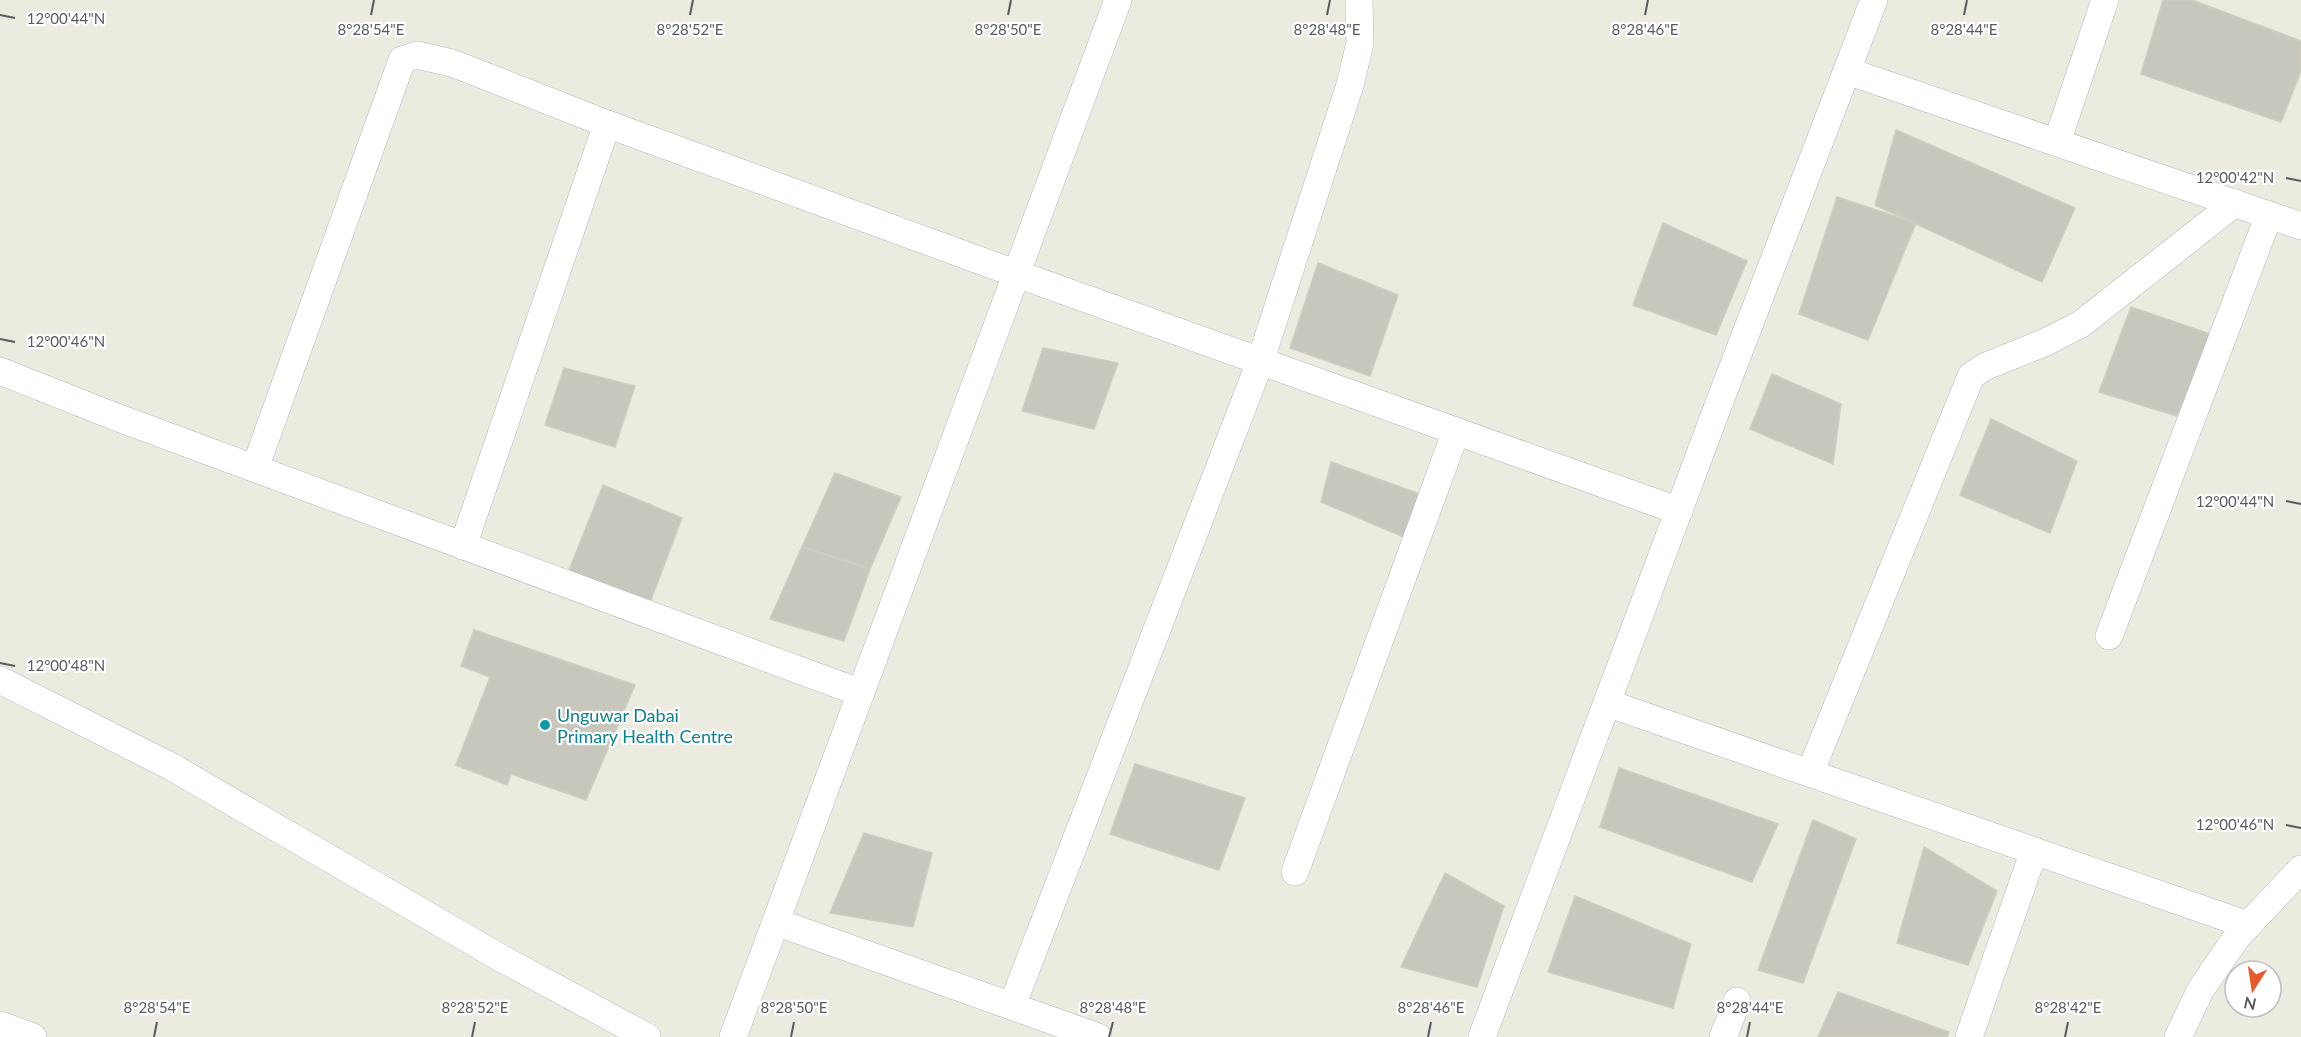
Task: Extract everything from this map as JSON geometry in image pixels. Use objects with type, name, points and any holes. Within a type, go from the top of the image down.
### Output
[{"type":"street","points":[[734,1037],[1118,0]]},
{"type":"street","points":[[1012,1006],[1260,362],[1350,85],[1360,43],[1359,0]]},
{"type":"street","points":[[1482,1037],[1874,0]]},
{"type":"street","points":[[2056,142],[2105,0]]},
{"type":"street","points":[[255,468],[402,60],[417,55],[452,63],[607,124],[1017,274],[1679,511]]},
{"type":"street","points":[[1847,71],[2301,226]]},
{"type":"street","points":[[463,546],[607,124]]},
{"type":"street","points":[[1810,773],[1971,376],[1984,367],[2046,342],[2081,324],[2235,203]]},
{"type":"street","points":[[2109,636],[2269,215]]},
{"type":"street","points":[[0,371],[861,693]]},
{"type":"street","points":[[1295,872],[1456,431]]},
{"type":"street","points":[[0,680],[172,767],[499,957],[647,1037]]},
{"type":"street","points":[[1607,703],[2248,925]]},
{"type":"street","points":[[1970,1037],[2034,851]]},
{"type":"street","points":[[2178,1037],[2200,989],[2237,937],[2301,869]]},
{"type":"street","points":[[776,922],[1098,1037]]},
{"type":"street","points":[[1723,1037],[1737,1001]]},
{"type":"street","points":[[0,1024],[33,1037]]},
{"type":"building","points":[[2163,0],[2192,0],[2301,41],[2301,71],[2281,122],[2141,74]]},
{"type":"building","points":[[1896,130],[2075,208],[2042,282],[1875,205]]},
{"type":"building","points":[[1837,197],[1916,223],[1868,340],[1799,314]]},
{"type":"building","points":[[1663,223],[1747,261],[1716,335],[1633,305]]},
{"type":"building","points":[[1318,263],[1398,295],[1370,376],[1290,348]]},
{"type":"building","points":[[2131,307],[2213,335],[2177,416],[2099,392]]},
{"type":"building","points":[[1043,348],[1118,363],[1094,429],[1022,411]]},
{"type":"building","points":[[564,368],[635,386],[615,447],[545,425]]},
{"type":"building","points":[[1772,374],[1841,404],[1833,464],[1750,429]]},
{"type":"building","points":[[1991,419],[2077,461],[2050,533],[1960,495]]},
{"type":"building","points":[[1331,462],[1420,494],[1406,538],[1321,502]]},
{"type":"building","points":[[835,473],[901,497],[870,569],[802,547]]},
{"type":"building","points":[[603,485],[682,518],[646,613],[564,583]]},
{"type":"building","points":[[802,547],[870,569],[844,641],[770,619]]},
{"type":"building","name":"Unguwar Dabai Primary Health Centre","points":[[474,630],[635,685],[586,800],[511,774],[507,785],[456,765],[490,677],[461,666]]},
{"type":"building","points":[[1135,764],[1245,798],[1219,870],[1110,834]]},
{"type":"building","points":[[1619,768],[1778,824],[1752,882],[1600,827]]},
{"type":"building","points":[[1813,820],[1856,839],[1803,983],[1758,970]]},
{"type":"building","points":[[864,833],[932,853],[913,927],[830,913]]},
{"type":"building","points":[[1924,847],[1997,891],[1968,965],[1897,943]]},
{"type":"building","points":[[1445,873],[1504,906],[1477,987],[1401,967]]},
{"type":"building","points":[[1575,896],[1691,944],[1673,1008],[1548,972]]},
{"type":"building","points":[[1838,992],[1949,1032],[1947,1037],[1818,1037]]},
{"type":"place","name":"Unguwar Dabai Primary Health Centre","points":[[545,725]]}]
